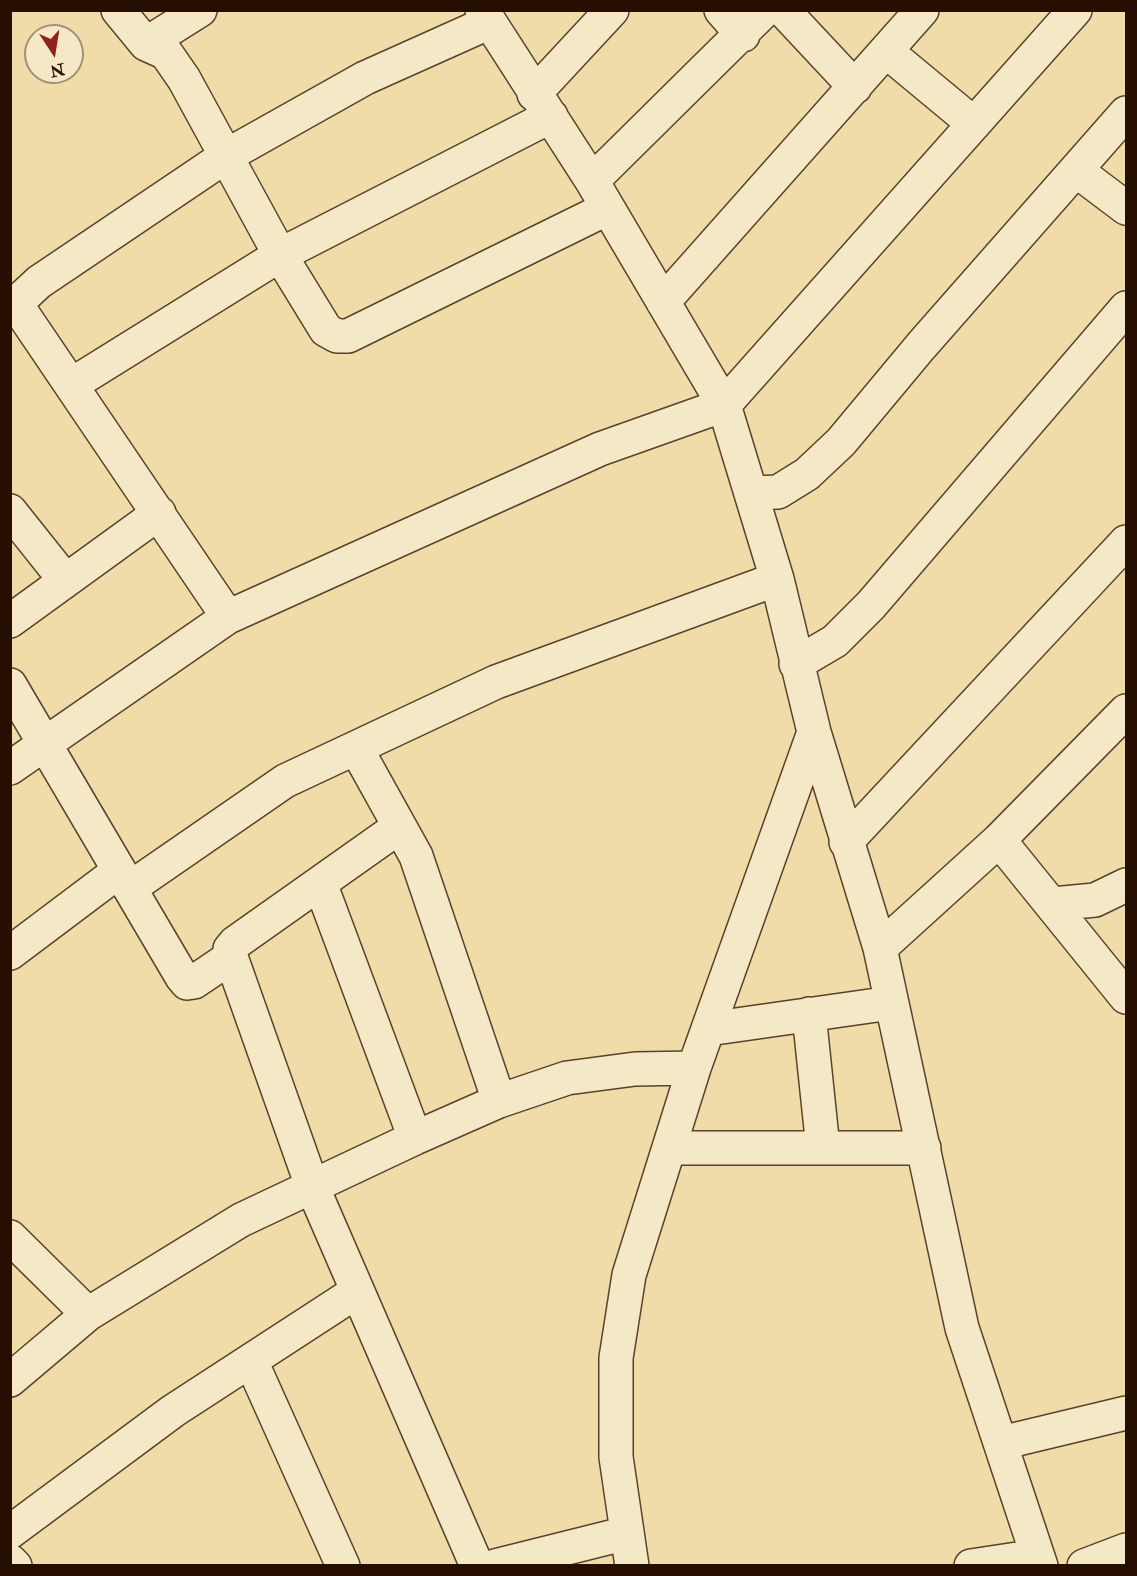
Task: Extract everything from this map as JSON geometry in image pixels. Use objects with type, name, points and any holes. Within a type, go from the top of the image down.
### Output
[{"type":"street","points":[[118,10],[146,44],[166,53],[184,79],[280,255],[326,330],[337,336],[348,336],[600,194],[765,10]]},
{"type":"street","points":[[146,44],[200,10]]},
{"type":"street","points":[[71,385],[280,255],[543,105],[612,10]]},
{"type":"street","points":[[721,10],[743,35]]},
{"type":"street","points":[[783,10],[855,87]]},
{"type":"street","points":[[663,302],[922,10]]},
{"type":"street","points":[[10,768],[228,617],[600,449],[724,405],[1075,10]]},
{"type":"street","points":[[228,617],[71,385],[13,306],[39,282],[226,156],[365,78],[486,16],[600,194],[724,405],[753,494],[777,579],[814,732],[880,948],[962,1328],[1039,1561],[972,1566]]},
{"type":"street","points":[[886,51],[974,124]]},
{"type":"street","points":[[753,494],[778,492],[807,474],[841,442],[921,346],[1126,113]]},
{"type":"street","points":[[1077,171],[1126,208]]},
{"type":"street","points":[[796,664],[835,640],[871,605],[1126,308]]},
{"type":"street","points":[[10,511],[65,580]]},
{"type":"street","points":[[10,621],[159,513]]},
{"type":"street","points":[[846,842],[1126,542]]},
{"type":"street","points":[[10,952],[285,781],[496,682],[777,579]]},
{"type":"street","points":[[10,685],[124,880],[187,982],[194,982],[231,957]]},
{"type":"street","points":[[880,948],[999,840],[1126,711]]},
{"type":"street","points":[[632,1566],[616,1458],[616,1358],[629,1275],[694,1068],[814,732]]},
{"type":"street","points":[[356,748],[417,856],[499,1101]]},
{"type":"street","points":[[399,827],[235,943],[230,949],[312,1186],[356,1292],[477,1566]]},
{"type":"street","points":[[999,840],[1126,997]]},
{"type":"street","points":[[320,883],[415,1138]]},
{"type":"street","points":[[1053,904],[1095,900],[1126,885]]},
{"type":"street","points":[[708,1029],[891,1003]]},
{"type":"street","points":[[809,1014],[823,1148]]},
{"type":"street","points":[[10,1380],[88,1314],[241,1220],[415,1138],[499,1101],[567,1078],[635,1069],[694,1068]]},
{"type":"street","points":[[670,1148],[924,1148]]},
{"type":"street","points":[[10,1237],[88,1314]]},
{"type":"street","points":[[10,1532],[173,1411],[356,1292]]},
{"type":"street","points":[[251,1360],[343,1566]]},
{"type":"street","points":[[1001,1443],[1126,1413]]},
{"type":"street","points":[[495,1566],[627,1533]]},
{"type":"street","points":[[1084,1566],[1126,1550]]},
{"type":"street","points":[[10,1561],[15,1566]]}]
